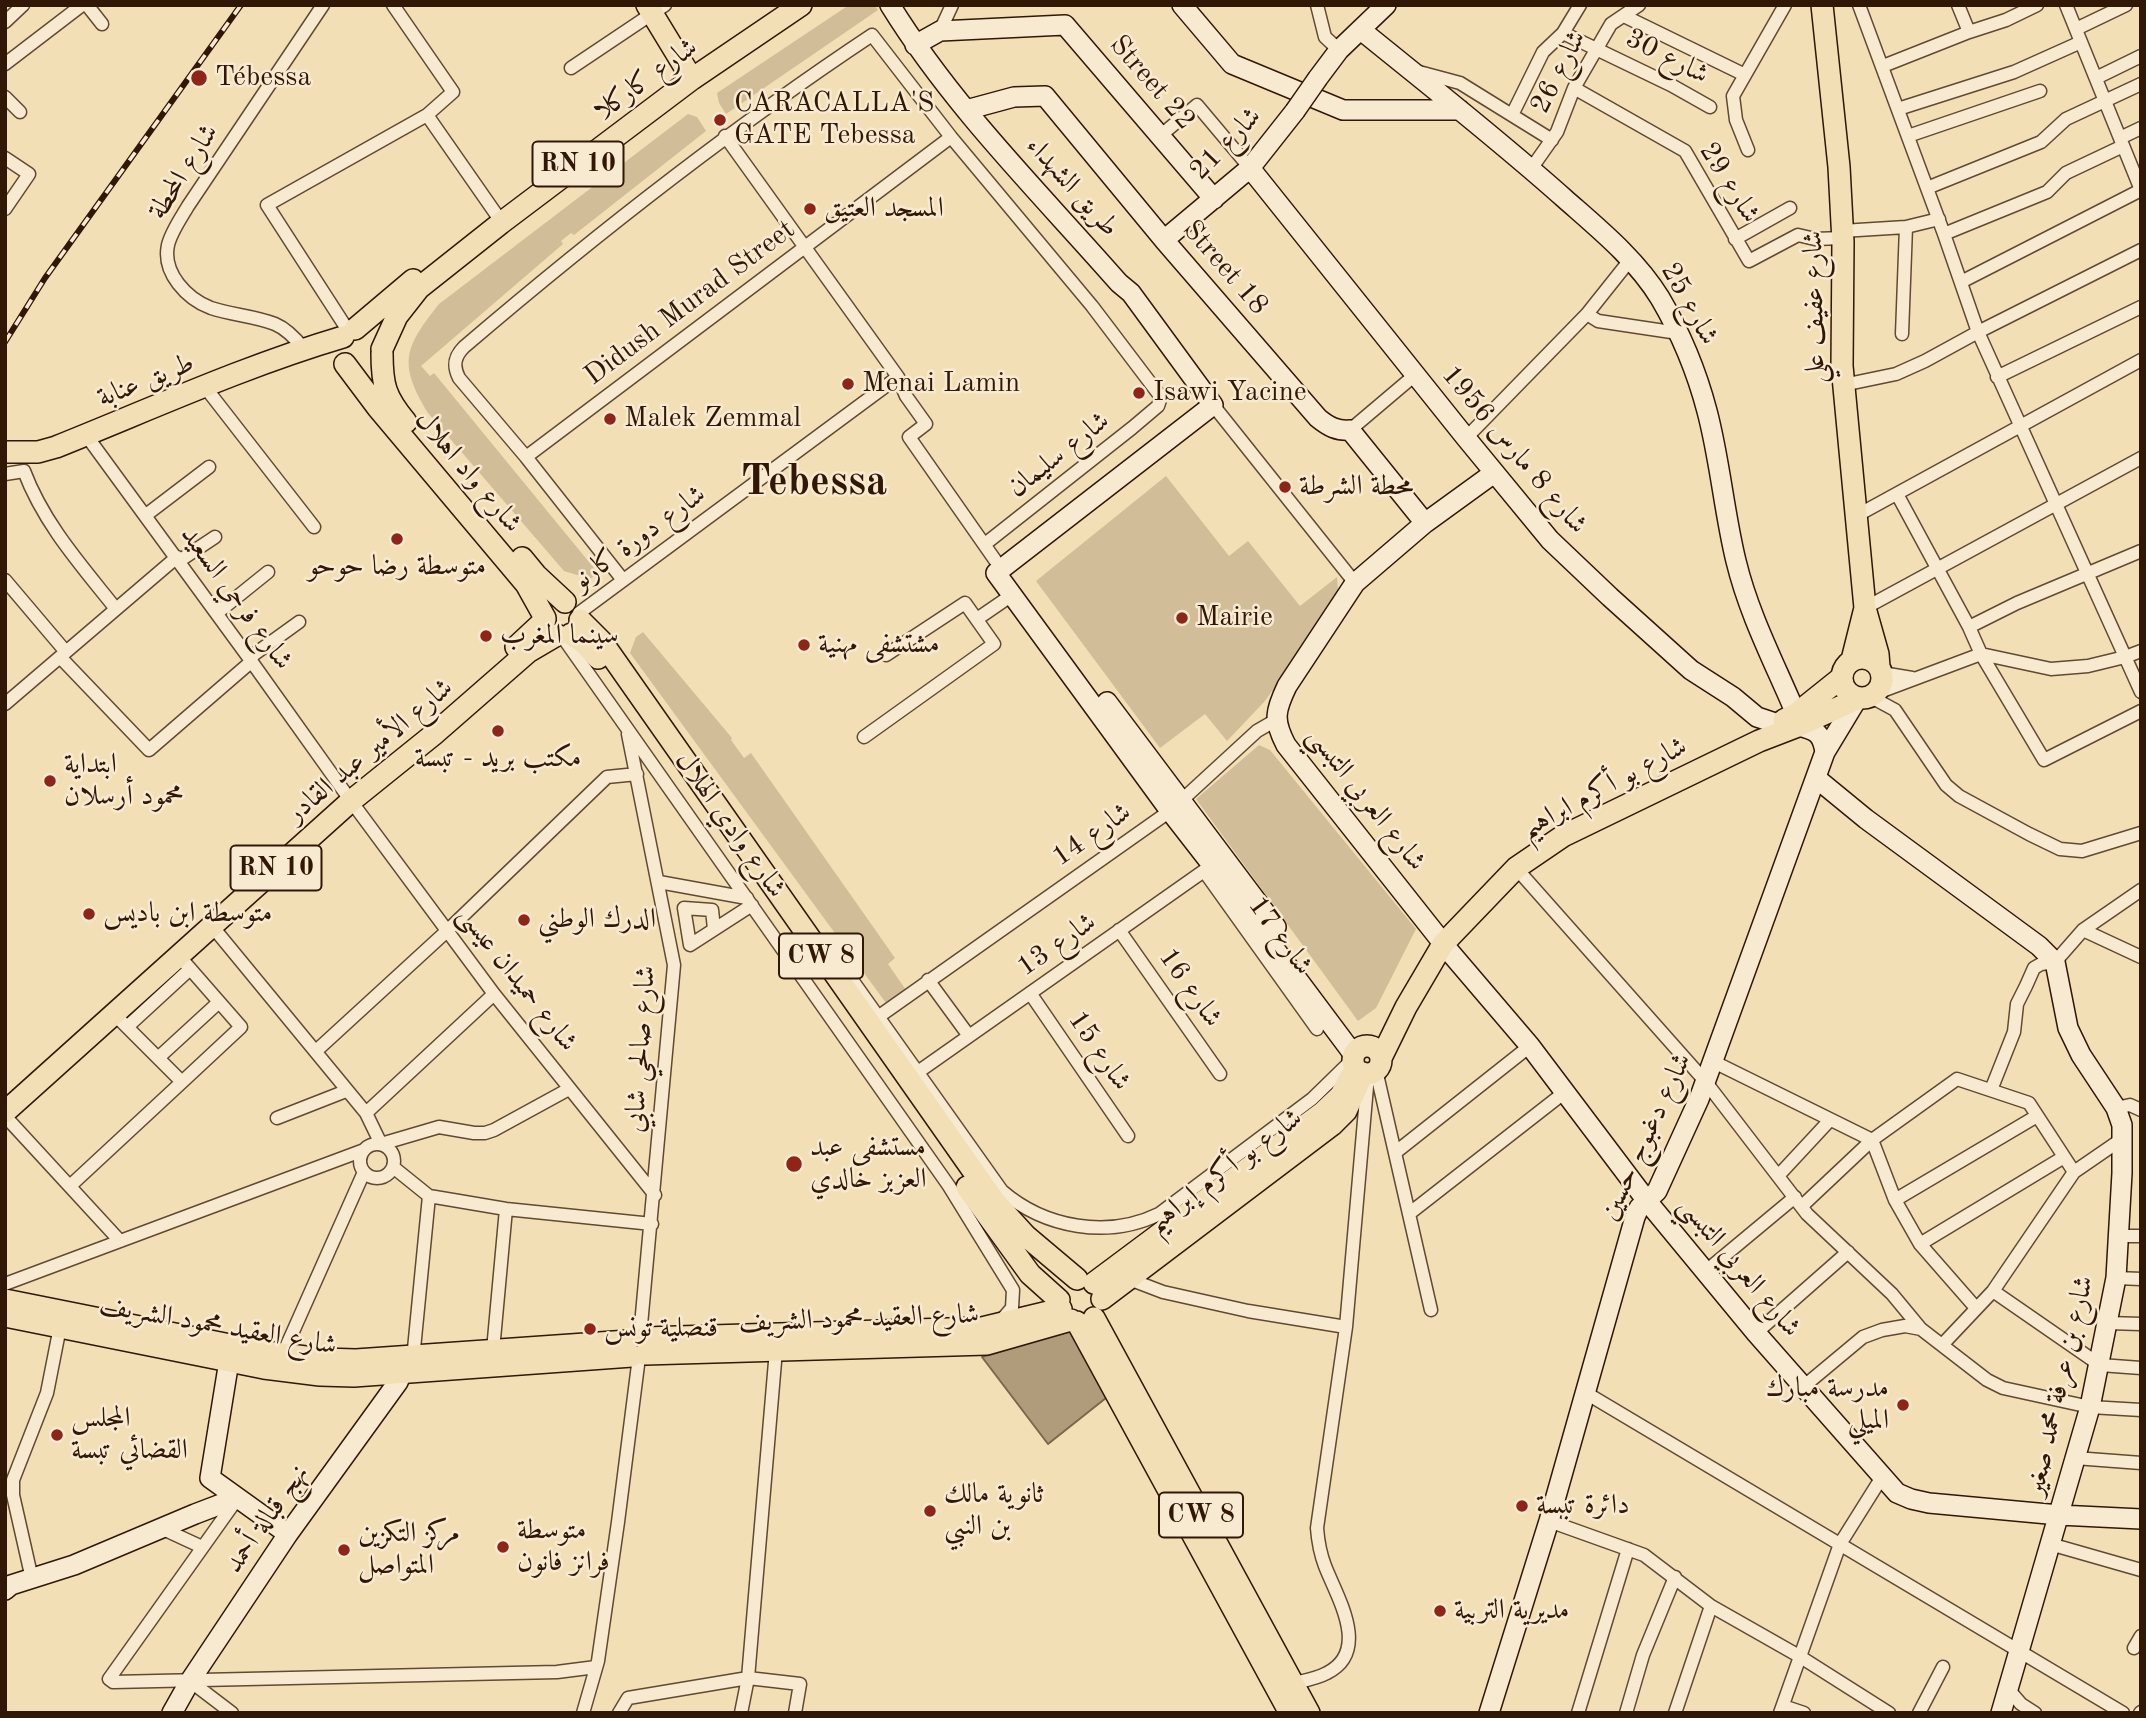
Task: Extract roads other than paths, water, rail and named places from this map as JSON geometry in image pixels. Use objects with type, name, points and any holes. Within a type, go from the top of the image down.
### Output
[{"type":"main road","name":"شارع كاركلا","points":[[347,344],[371,314],[496,214],[787,5]]},
{"type":"main road","name":"شارع كاركلا","points":[[382,351],[397,316],[419,288],[689,76],[801,5]]},
{"type":"main road","name":"شارع عفيف علي","points":[[1822,5],[1839,166],[1843,385],[1865,608],[1878,654],[1873,686]]},
{"type":"main road","points":[[655,8],[689,76]]},
{"type":"main road","points":[[362,328],[378,337],[382,351],[376,365],[357,371],[347,344],[362,328]]},
{"type":"main road","name":"طريق عنابة","points":[[5,452],[38,452],[304,349],[347,344]]},
{"type":"main road","name":"شارع واد اهلال","points":[[347,344],[378,408],[526,584],[563,622]]},
{"type":"main road","name":"شارع واد اهلال","points":[[382,351],[382,374],[391,403],[536,575],[563,622]]},
{"type":"main road","name":"شارع عفيف علي","points":[[1847,669],[1865,608]]},
{"type":"main road","name":"شارع الأمير عبد القادر","points":[[8,1104],[347,796],[530,636],[563,622]]},
{"type":"main road","name":"شارع وادي الهلال","points":[[563,622],[602,642],[978,1179],[1079,1304],[1285,1686],[1309,1713]]},
{"type":"main road","name":"شارع وادي الهلال","points":[[563,622],[595,655],[1014,1254],[1040,1285],[1079,1304]]},
{"type":"main road","points":[[1858,658],[1870,659],[1873,686],[1846,691],[1847,669],[1858,658]]},
{"type":"main road","name":"شارع بو أكرم ابراهيم","points":[[1440,940],[1516,868],[1563,836],[1759,741],[1791,721],[1847,669]]},
{"type":"main road","name":"شارع بو أكرم ابراهيم","points":[[1365,1061],[1440,940],[1510,863],[1562,828],[1791,721],[1873,686]]},
{"type":"main road","name":"شارع الأمير عبد القادر","points":[[8,1104],[120,1021],[185,963],[212,926],[347,796]]},
{"type":"main road","name":"شارع بو أكرم إبراهيم","points":[[1079,1304],[1322,1113],[1341,1094],[1365,1061]]},
{"type":"main road","name":"شارع بو أكرم إبراهيم","points":[[1079,1304],[1129,1279],[1332,1125],[1346,1111],[1365,1061]]},
{"type":"main road","name":"شارع العقيد محمود الشريف","points":[[5,1300],[283,1354],[407,1364],[995,1326],[1079,1304]]},
{"type":"main road","name":"شارع العقيد محمود الشريف","points":[[5,1315],[264,1368],[354,1376],[493,1350],[638,1347],[776,1350],[987,1344],[1002,1341],[1079,1304]]},
{"type":"main road","name":"شارع وادي الهلال","points":[[1285,1686],[1290,1713]]},
{"type":"street","points":[[5,22],[23,5]]},
{"type":"street","points":[[5,64],[85,5],[102,24]]},
{"type":"street","name":"شارع المحطة","points":[[304,349],[293,336],[276,325],[210,307],[181,288],[168,266],[168,246],[188,206],[323,5]]},
{"type":"street","points":[[347,344],[267,205],[427,115],[453,92],[393,5]]},
{"type":"street","name":"طريق الشهداء","points":[[890,5],[915,45],[966,110],[1119,283],[1131,293],[1213,405],[1355,583]]},
{"type":"street","points":[[940,31],[952,5]]},
{"type":"street","points":[[1182,5],[1232,64],[1343,110],[1460,110]]},
{"type":"street","points":[[1317,5],[1325,37],[1339,50]]},
{"type":"street","name":"شارع 21","points":[[1164,240],[1250,168],[1339,50],[1386,5]]},
{"type":"street","points":[[1512,115],[1543,52],[1563,33],[1580,5]]},
{"type":"street","name":"شارع 26","points":[[1531,169],[1557,132],[1574,88],[1611,24],[1639,5]]},
{"type":"street","points":[[1748,150],[1736,120],[1733,96],[1785,5]]},
{"type":"street","points":[[1859,5],[1978,332],[2141,692]]},
{"type":"street","points":[[1958,5],[1969,32]]},
{"type":"street","points":[[1882,66],[2006,20],[2037,5]]},
{"type":"street","points":[[1961,282],[2141,190],[2066,5]]},
{"type":"street","points":[[2076,29],[2126,5]]},
{"type":"street","points":[[571,68],[655,8]]},
{"type":"street","points":[[1624,16],[1745,75]]},
{"type":"street","name":"Street 22","points":[[915,45],[940,31],[1065,25],[1214,199]]},
{"type":"street","name":"شارع 25","points":[[1361,30],[1531,169],[1608,238],[1642,273],[1660,299],[1678,334],[1707,410],[1737,564],[1791,721]]},
{"type":"street","name":"شارع 30","points":[[1563,33],[1671,85],[1710,107]]},
{"type":"street","points":[[623,580],[459,377],[455,364],[459,352],[530,291],[725,136],[872,35],[951,137]]},
{"type":"street","points":[[1898,109],[2014,72],[2081,42]]},
{"type":"street","points":[[2096,78],[2141,56]]},
{"type":"street","points":[[1410,70],[1460,83],[1552,140]]},
{"type":"street","points":[[1927,188],[2041,142],[2066,119],[2141,84]]},
{"type":"street","name":"شارع 29","points":[[1574,88],[1685,151],[1749,261],[1798,235],[1815,239],[1842,234]]},
{"type":"street","points":[[1908,136],[2040,91]]},
{"type":"street","name":"Street 18","points":[[966,110],[1014,97],[1045,96],[1164,240],[1318,418],[1328,426],[1350,430]]},
{"type":"street","points":[[5,97],[20,112]]},
{"type":"street","points":[[1160,136],[1197,105],[1250,168]]},
{"type":"street","points":[[427,115],[496,214]]},
{"type":"street","points":[[1944,234],[2047,192],[2066,173],[2141,128]]},
{"type":"street","points":[[725,136],[898,377],[906,396],[926,424],[909,437],[999,566],[1175,806],[1213,864],[1365,1061],[1396,1152],[1431,1310]]},
{"type":"street","name":"Didush Murad Street","points":[[526,457],[951,137]]},
{"type":"street","name":"شارع سليمان","points":[[951,137],[1092,306],[1160,394],[1161,402],[985,544]]},
{"type":"street","points":[[5,158],[29,174],[5,209]]},
{"type":"street","name":"شارع 8 مارس 1956","points":[[1250,168],[1550,540],[1691,670],[1758,717],[1791,721]]},
{"type":"street","points":[[1735,239],[1790,208]]},
{"type":"street","points":[[1842,234],[1906,227],[1939,219]]},
{"type":"street","points":[[1902,334],[1906,227]]},
{"type":"street","points":[[1843,385],[1896,374],[1925,361],[2141,250]]},
{"type":"street","points":[[1466,438],[1587,314],[1630,260]]},
{"type":"street","points":[[1997,377],[2141,307]]},
{"type":"street","points":[[1587,314],[1598,321],[1678,334]]},
{"type":"street","points":[[1856,516],[2141,360]]},
{"type":"street","points":[[1415,375],[1350,430],[1424,523]]},
{"type":"street","name":"شارع دورة كارنو","points":[[563,622],[898,377]]},
{"type":"street","points":[[205,387],[314,527]]},
{"type":"street","points":[[999,566],[1213,405]]},
{"type":"street","name":"شارع فرحي السعيد","points":[[86,435],[251,659],[347,796]]},
{"type":"street","points":[[1865,608],[2141,458]]},
{"type":"street","points":[[146,515],[209,467]]},
{"type":"street","points":[[5,474],[24,471],[45,516],[116,609]]},
{"type":"street","name":"شارع العربي التبسي","points":[[1494,473],[1424,523],[1355,583],[1287,686],[1279,703],[1276,720],[1286,744],[1440,940],[1530,1046],[1647,1202],[1756,1333],[1897,1493],[1929,1503],[2059,1515],[2141,1519]]},
{"type":"street","points":[[1897,495],[1969,628],[1980,654],[2044,760],[2141,711]]},
{"type":"street","points":[[5,704],[178,559],[215,537]]},
{"type":"street","points":[[1969,628],[2017,603],[2141,551]]},
{"type":"street","points":[[999,566],[1012,595],[1175,806]]},
{"type":"street","points":[[217,613],[268,572]]},
{"type":"street","points":[[5,580],[63,654],[149,750],[251,659],[299,622]]},
{"type":"street","points":[[977,619],[1012,595]]},
{"type":"street","points":[[864,737],[994,644],[965,603],[886,655]]},
{"type":"street","name":"شارع وادي الهلال","points":[[995,1326],[1012,1308],[1013,1290],[1008,1280],[949,1186],[627,727],[563,622],[595,619],[1002,1191],[1034,1213],[1074,1225]]},
{"type":"street","points":[[1873,686],[1912,678],[1980,654],[2051,669],[2088,666],[2141,651]]},
{"type":"street","points":[[1873,686],[1912,678]]},
{"type":"street","points":[[1873,686],[1895,710],[1946,785],[1959,796],[2060,849],[2082,851],[2141,833]]},
{"type":"street","name":"شارع دغبوج حسين","points":[[1489,1713],[1549,1521],[1635,1217],[1639,1208],[1657,1191],[1705,1080],[1825,752],[1873,686]]},
{"type":"street","name":"شارع 14","points":[[878,1017],[1175,806],[1257,731],[1276,720]]},
{"type":"street","points":[[1791,721],[1813,729],[1823,741],[1825,752]]},
{"type":"street","name":"شارع صالحي شابي","points":[[583,1713],[596,1667],[618,1522],[655,1195],[674,965],[627,727]]},
{"type":"street","points":[[316,1051],[448,930],[607,777],[637,774]]},
{"type":"street","points":[[1816,778],[1866,819],[2039,946],[2055,962]]},
{"type":"street","name":"شارع حميدان عيسى","points":[[347,796],[494,994],[655,1195]]},
{"type":"street","name":"شارع 13","points":[[918,1073],[1213,864]]},
{"type":"street","name":"شارع 17","points":[[1213,864],[1317,1029]]},
{"type":"street","points":[[1516,868],[1705,1080],[1798,1202],[1892,1294],[1921,1329],[1987,1380],[2003,1388],[2090,1407],[2141,1410]]},
{"type":"street","points":[[659,881],[750,902]]},
{"type":"street","points":[[1991,1090],[2014,1032],[2017,1004],[2034,968],[2055,962],[2083,930],[2141,890]]},
{"type":"street","points":[[714,929],[750,902]]},
{"type":"street","points":[[212,926],[366,1113],[381,1144],[386,1146],[393,1156],[393,1167],[380,1178],[369,1176],[360,1164],[364,1150]]},
{"type":"street","name":"شارع 16","points":[[1119,930],[1220,1074]]},
{"type":"street","points":[[2083,930],[2141,957]]},
{"type":"street","name":"شارع بن عرفة محمد صغير","points":[[2001,1713],[2090,1407],[2116,1278],[2122,1125],[2116,1108],[2081,1055],[2068,1028],[2055,962]]},
{"type":"street","points":[[70,1186],[241,1027],[185,963]]},
{"type":"street","points":[[928,980],[969,1037]]},
{"type":"street","name":"شارع 15","points":[[1030,993],[1128,1136]]},
{"type":"street","points":[[366,1113],[494,994]]},
{"type":"street","points":[[158,1058],[219,1002]]},
{"type":"street","points":[[120,1021],[182,1082]]},
{"type":"street","points":[[1396,1152],[1530,1046]]},
{"type":"street","points":[[1285,1686],[1327,1673],[1345,1654],[1350,1639],[1347,1620],[1319,1547],[1317,1528],[1346,1327],[1365,1061]]},
{"type":"street","name":"شارع بو أكرم إبراهيم","points":[[1074,1225],[1095,1228],[1121,1227],[1143,1222],[1159,1214],[1365,1061]]},
{"type":"street","points":[[1712,1061],[1872,1140],[1895,1200],[1920,1244],[1976,1308]]},
{"type":"street","points":[[1706,1271],[1798,1202],[1872,1140],[1957,1079],[2029,1103],[2074,1172]]},
{"type":"street","points":[[5,1284],[372,1145],[439,1127],[485,1133],[494,1130],[569,1089]]},
{"type":"street","points":[[277,1118],[346,1091]]},
{"type":"street","points":[[1410,1213],[1565,1093]]},
{"type":"street","points":[[8,1104],[70,1186],[120,1241]]},
{"type":"street","points":[[2116,1108],[2130,1105],[2141,1109]]},
{"type":"street","points":[[1895,1200],[2037,1116]]},
{"type":"street","points":[[1778,1176],[1830,1120]]},
{"type":"street","points":[[1942,1345],[1993,1291],[2074,1172],[2122,1139]]},
{"type":"street","name":"شارع وادي الهلال","points":[[971,1149],[978,1179],[1002,1191]]},
{"type":"street","points":[[1920,1244],[2064,1157]]},
{"type":"street","points":[[393,1167],[429,1196],[506,1209],[652,1223]]},
{"type":"street","points":[[283,1354],[364,1172]]},
{"type":"street","points":[[407,1364],[429,1196]]},
{"type":"street","points":[[493,1350],[506,1209]]},
{"type":"street","points":[[2118,1236],[2141,1236]]},
{"type":"street","points":[[1756,1333],[1847,1252]]},
{"type":"street","points":[[2116,1278],[2141,1279]]},
{"type":"street","points":[[1129,1279],[1163,1292],[1248,1311],[1346,1327]]},
{"type":"street","points":[[1993,1291],[2100,1365],[2141,1368]]},
{"type":"street","points":[[2108,1323],[2141,1324]]},
{"type":"street","points":[[1803,1387],[1863,1337],[1905,1325],[1921,1329]]},
{"type":"street","points":[[32,1579],[9,1479],[47,1393],[60,1327]]},
{"type":"street","points":[[741,1713],[748,1678],[776,1350]]},
{"type":"street","points":[[195,1514],[204,1498],[210,1478],[229,1361]]},
{"type":"street","name":"نهج قبالة أحمد","points":[[172,1713],[190,1681],[288,1534],[398,1382],[407,1364]]},
{"type":"street","points":[[1586,1393],[2123,1713]]},
{"type":"street","points":[[2076,1458],[2141,1463]]},
{"type":"street","points":[[1804,1713],[1782,1709],[1799,1656],[1840,1544],[1882,1477]]},
{"type":"street","points":[[210,1478],[288,1534]]},
{"type":"street","points":[[237,1499],[109,1679],[118,1683],[557,1672],[596,1667]]},
{"type":"street","points":[[7,1587],[74,1564],[237,1499]]},
{"type":"street","points":[[1549,1521],[1644,1555],[1711,1606],[1799,1656],[1889,1713]]},
{"type":"street","points":[[161,1528],[202,1547]]},
{"type":"street","points":[[2050,1544],[2141,1570]]},
{"type":"street","points":[[1578,1713],[1628,1549]]},
{"type":"street","points":[[1626,1713],[1643,1654],[1675,1577]]},
{"type":"street","points":[[1675,1713],[1711,1606]]},
{"type":"street","points":[[2134,1648],[2141,1636]]},
{"type":"street","points":[[1919,1713],[1943,1667]]},
{"type":"street","points":[[619,1713],[628,1698],[748,1678],[800,1684],[795,1713]]},
{"type":"street","points":[[190,1681],[232,1713]]},
{"type":"street","points":[[2008,1689],[2021,1704],[2035,1713]]},
{"type":"railway","points":[[5,342],[45,278],[241,5]]},
{"type":"place","name":"Tébessa","points":[[199,78]]},
{"type":"place","name":"CARACALLA'S GATE Tebessa","points":[[720,120]]},
{"type":"place","name":"المسجد العتيق","points":[[810,209]]},
{"type":"place","name":"Menai Lamin","points":[[848,384]]},
{"type":"place","name":"Isawi Yacine","points":[[1139,393]]},
{"type":"place","name":"Malek Zemmal","points":[[610,419]]},
{"type":"place","name":"محطة الشرطة","points":[[1285,487]]},
{"type":"place","name":"متوسطة رضا حوحو","points":[[397,539]]},
{"type":"place","name":"Mairie","points":[[1182,618]]},
{"type":"place","name":"سينما المغرب","points":[[486,636]]},
{"type":"place","name":"مشتشفى مهنية","points":[[804,645]]},
{"type":"place","name":"مكتب بريد - تبسة","points":[[498,731]]},
{"type":"place","name":"ابتداية محمود أرسلان","points":[[50,781]]},
{"type":"place","name":"متوسطة ابن باديس","points":[[89,914]]},
{"type":"place","name":"الدرك الوطني","points":[[524,920]]},
{"type":"place","name":"مستشفى عبد العزبز خالدي","points":[[794,1164]]},
{"type":"place","name":"قنصلية تونس","points":[[590,1329]]},
{"type":"place","name":"مدرسة مبارك الميلي","points":[[1903,1405]]},
{"type":"place","name":"المجلس القضائي تبسة","points":[[57,1435]]},
{"type":"place","name":"دائرة تبسة","points":[[1522,1506]]},
{"type":"place","name":"ثانوية مالك بن النبي","points":[[930,1511]]},
{"type":"place","name":"متوسطة فرانز فانون","points":[[503,1547]]},
{"type":"place","name":"مركز التكزين المتواصل","points":[[344,1550]]},
{"type":"place","name":"مديرية التربية","points":[[1440,1611]]},
{"type":"district","name":"Tebessa","points":[[814,483]]}]
